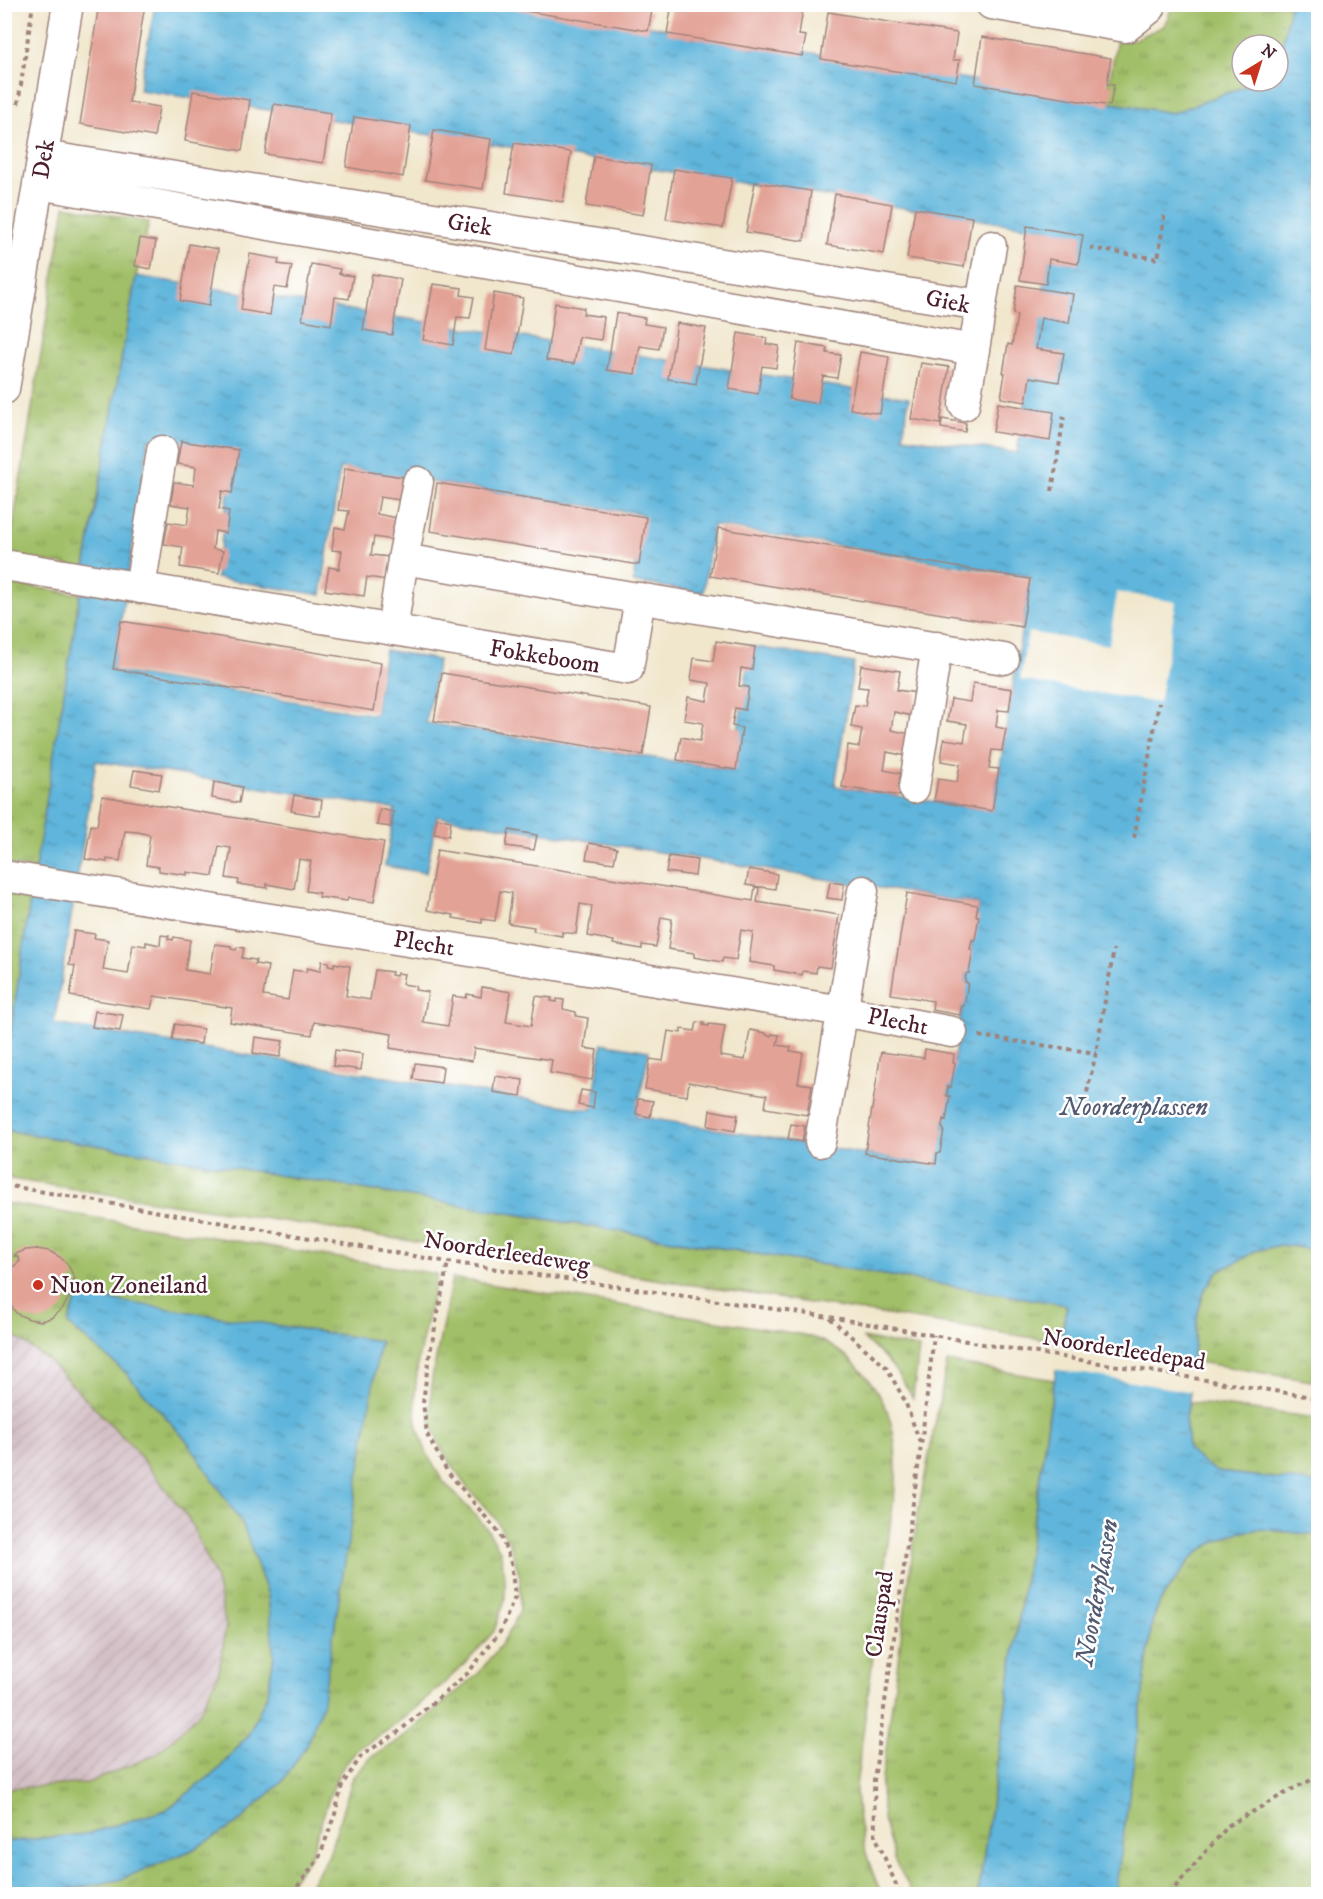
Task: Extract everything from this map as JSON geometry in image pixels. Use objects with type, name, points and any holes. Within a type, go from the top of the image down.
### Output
[{"type":"street","name":"Dek","points":[[4,389],[11,312],[41,170],[68,4]]},
{"type":"street","points":[[991,4],[1126,27],[1150,6]]},
{"type":"street","name":"Giek","points":[[41,170],[981,305],[974,350],[41,170]]},
{"type":"street","points":[[981,305],[991,246]]},
{"type":"street","points":[[964,405],[974,350]]},
{"type":"street","points":[[134,587],[162,451]]},
{"type":"street","points":[[392,630],[418,482]]},
{"type":"street","points":[[403,558],[1004,659]]},
{"type":"street","name":"Fokkeboom","points":[[4,566],[628,669],[640,598]]},
{"type":"street","points":[[914,788],[937,647]]},
{"type":"street","name":"Plecht","points":[[19,878],[843,1011],[952,1032]]},
{"type":"street","name":"Plecht","points":[[820,1142],[862,891]]},
{"type":"path","name":"Dek","points":[[18,107],[33,4]]},
{"type":"path","points":[[1090,248],[1158,259],[1165,211]]},
{"type":"path","points":[[1052,490],[1064,416]]},
{"type":"path","points":[[1134,838],[1159,703]]},
{"type":"path","points":[[1083,1110],[1096,1053],[1114,949]]},
{"type":"path","points":[[952,1032],[1096,1053]]},
{"type":"path","name":"Noorderleedeweg","points":[[4,1185],[448,1262],[829,1317],[1006,1348]]},
{"type":"path","points":[[292,1894],[319,1858],[335,1814],[342,1785],[362,1755],[397,1733],[468,1673],[500,1632],[515,1597],[511,1563],[500,1534],[447,1471],[427,1434],[423,1403],[428,1363],[448,1262]]},
{"type":"path","points":[[829,1317],[885,1367],[905,1401],[921,1446]]},
{"type":"path","name":"Clauspad","points":[[900,1894],[875,1835],[874,1780],[921,1446],[934,1335]]},
{"type":"path","name":"Noorderleedepad","points":[[1006,1348],[1318,1398]]},
{"type":"path","points":[[1318,1536],[1314,1585],[1318,1600]]},
{"type":"path","points":[[1169,1894],[1229,1825],[1318,1777]]},
{"type":"shaded area","points":[[5,1329],[49,1361],[132,1446],[189,1519],[215,1576],[226,1626],[219,1672],[199,1713],[157,1754],[88,1783],[5,1789]]},
{"type":"green space","points":[[1172,5],[1290,5],[1285,33],[1230,33],[1230,92],[1172,113],[1106,102],[1117,39],[1133,40],[1164,26]]},
{"type":"green space","points":[[65,206],[149,222],[136,276],[85,568],[8,556]]},
{"type":"green space","points":[[4,583],[80,594],[36,870],[5,864]]},
{"type":"green space","points":[[5,890],[31,894],[5,1070]]},
{"type":"green space","points":[[4,1130],[1067,1305],[1060,1342],[5,1178]]},
{"type":"green space","points":[[5,1203],[437,1274],[418,1360],[415,1394],[416,1423],[427,1454],[442,1480],[485,1526],[500,1550],[505,1578],[505,1600],[494,1631],[467,1662],[390,1729],[358,1749],[340,1771],[310,1857],[281,1894],[5,1894],[4,1892],[50,1893],[190,1851],[235,1825],[282,1782],[306,1746],[380,1341],[68,1324],[125,1372],[188,1442],[243,1525],[268,1595],[274,1656],[267,1695],[248,1735],[218,1770],[166,1810],[86,1834],[5,1842],[5,1789],[88,1783],[157,1754],[199,1713],[219,1672],[226,1626],[215,1576],[189,1519],[132,1446],[49,1361],[5,1329]]},
{"type":"green space","points":[[1281,1245],[1318,1250],[1318,1382],[1192,1361],[1198,1312],[1205,1289],[1218,1271],[1255,1251]]},
{"type":"green space","points":[[452,1278],[804,1335],[821,1340],[847,1357],[874,1386],[886,1408],[892,1428],[896,1481],[856,1787],[863,1842],[882,1894],[304,1894],[328,1857],[353,1777],[371,1757],[400,1740],[478,1674],[503,1642],[520,1611],[520,1577],[510,1544],[495,1518],[465,1485],[440,1447],[430,1418],[432,1378]]},
{"type":"green space","points":[[862,1338],[919,1348],[913,1398],[891,1365]]},
{"type":"green space","points":[[947,1362],[1054,1380],[978,1894],[913,1894],[895,1861],[883,1819],[881,1786],[918,1512]]},
{"type":"green space","points":[[1189,1402],[1318,1418],[1318,1483],[1217,1472],[1188,1449],[1185,1417]]},
{"type":"green space","points":[[1259,1529],[1318,1535],[1318,1894],[1114,1894],[1152,1622],[1160,1601],[1190,1560],[1204,1548],[1231,1534]]},
{"type":"water","name":"Noorderplassen","points":[[155,5],[524,5],[1172,113],[1230,92],[1290,93],[1290,33],[1285,33],[1290,5],[1318,5],[1318,1250],[1281,1245],[1255,1251],[1218,1271],[1205,1289],[1198,1312],[1189,1402],[1185,1417],[1188,1449],[1217,1472],[1318,1483],[1318,1535],[1259,1529],[1231,1534],[1204,1548],[1190,1560],[1160,1601],[1152,1622],[1114,1894],[978,1894],[1067,1305],[5,1130],[5,1070],[80,594],[83,594],[88,569],[85,568],[136,276],[909,398],[903,437],[1017,453],[1053,231],[139,90]],"holes":[[[149,439],[234,452],[216,578],[321,595],[340,468],[642,514],[633,582],[703,593],[713,525],[1030,577],[993,811],[835,786],[854,663],[751,646],[732,770],[426,723],[438,660],[385,650],[375,715],[113,671]],[[96,761],[395,809],[385,866],[426,873],[437,816],[978,904],[937,1166],[636,1116],[649,1051],[602,1043],[592,1110],[54,1024]]]},
{"type":"water","points":[[78,1295],[380,1341],[322,1706],[306,1746],[282,1782],[235,1825],[190,1851],[119,1880],[50,1893],[5,1892],[5,1842],[86,1834],[166,1810],[218,1770],[248,1735],[267,1695],[274,1656],[268,1595],[243,1525],[188,1442],[125,1372],[68,1324]]},
{"type":"pier","points":[[1117,592],[1176,602],[1159,703],[1020,680],[1028,632],[1109,645]]},
{"type":"pier","points":[[1057,1343],[1194,1365],[1193,1392],[1053,1369]]},
{"type":"building","points":[[99,4],[145,4],[129,102],[159,107],[154,137],[80,124]]},
{"type":"building","points":[[514,4],[646,4],[645,10],[652,11],[648,31],[513,9]]},
{"type":"building","points":[[672,4],[781,4],[803,8],[799,35],[806,36],[802,56],[667,34]]},
{"type":"building","points":[[828,12],[957,33],[953,60],[960,60],[956,81],[821,59]]},
{"type":"building","points":[[982,37],[1111,58],[1107,84],[1114,85],[1110,106],[975,84]]},
{"type":"building","points":[[193,91],[250,100],[242,151],[185,141]]},
{"type":"building","points":[[274,104],[331,113],[323,163],[265,154]]},
{"type":"building","points":[[354,117],[411,126],[403,177],[346,167]]},
{"type":"building","points":[[434,130],[491,139],[483,189],[425,180]]},
{"type":"building","points":[[514,143],[571,152],[563,202],[506,193]]},
{"type":"building","points":[[594,156],[651,165],[643,215],[586,206]]},
{"type":"building","points":[[674,169],[732,178],[723,228],[666,219]]},
{"type":"building","points":[[755,182],[811,191],[804,241],[746,232]]},
{"type":"building","points":[[835,194],[892,204],[884,254],[827,245]]},
{"type":"building","points":[[915,208],[972,217],[964,267],[907,258]]},
{"type":"building","points":[[1027,226],[1083,235],[1078,264],[1049,259],[1046,284],[1020,280]]},
{"type":"building","points":[[140,238],[156,241],[151,269],[135,266]]},
{"type":"building","points":[[189,244],[218,249],[209,306],[180,301]]},
{"type":"building","points":[[250,254],[279,259],[278,264],[292,266],[287,289],[274,287],[270,315],[241,310]]},
{"type":"building","points":[[311,264],[340,269],[339,274],[353,276],[349,299],[335,297],[331,325],[302,320]]},
{"type":"building","points":[[372,274],[401,279],[392,335],[363,330]]},
{"type":"building","points":[[433,284],[462,288],[461,295],[474,297],[470,318],[457,317],[453,345],[423,340]]},
{"type":"building","points":[[1017,285],[1073,294],[1069,323],[1041,318],[1036,349],[1064,353],[1059,382],[1030,377],[1026,402],[1001,398],[1008,344],[1012,345],[1017,315],[1013,314]]},
{"type":"building","points":[[494,293],[523,298],[514,355],[485,350]]},
{"type":"building","points":[[555,303],[584,308],[583,314],[604,317],[601,340],[579,337],[574,364],[546,360]]},
{"type":"building","points":[[616,313],[645,318],[644,324],[663,327],[659,349],[640,346],[635,374],[607,370]]},
{"type":"building","points":[[677,323],[706,328],[696,384],[668,379]]},
{"type":"building","points":[[738,333],[767,338],[766,344],[779,346],[776,368],[762,366],[758,394],[729,389]]},
{"type":"building","points":[[798,343],[827,348],[827,353],[841,355],[837,378],[823,376],[818,404],[789,399]]},
{"type":"building","points":[[860,352],[889,357],[880,414],[850,409]]},
{"type":"building","points":[[921,363],[949,367],[940,424],[911,419]]},
{"type":"building","points":[[998,403],[1054,412],[1050,441],[993,432]]},
{"type":"building","points":[[942,419],[966,423],[965,432],[941,428]]},
{"type":"building","points":[[181,441],[239,450],[232,493],[222,491],[219,509],[229,511],[226,533],[215,531],[213,549],[223,551],[219,573],[180,567],[183,547],[164,544],[168,522],[187,525],[190,507],[171,504],[174,482],[194,485],[196,467],[177,464]]},
{"type":"building","points":[[345,468],[403,477],[400,500],[380,497],[377,514],[397,518],[393,540],[374,537],[371,555],[390,557],[387,580],[367,577],[364,596],[325,590],[329,567],[339,569],[342,551],[332,550],[335,527],[345,529],[349,511],[338,510]]},
{"type":"building","points":[[437,483],[646,517],[639,565],[430,531]]},
{"type":"building","points":[[718,528],[1030,579],[1022,627],[710,576]]},
{"type":"building","points":[[121,621],[381,663],[374,711],[113,669]]},
{"type":"building","points":[[716,641],[755,647],[752,670],[741,668],[739,686],[749,687],[745,710],[735,708],[732,726],[742,728],[736,770],[677,760],[681,737],[700,741],[703,723],[684,720],[688,697],[707,701],[710,683],[691,680],[694,658],[713,661]]},
{"type":"building","points":[[861,665],[900,671],[897,690],[917,693],[913,716],[894,712],[891,730],[910,734],[906,756],[887,752],[884,770],[903,774],[900,796],[842,787],[848,745],[859,747],[862,729],[851,727],[855,705],[865,706],[868,688],[858,687]]},
{"type":"building","points":[[442,673],[651,707],[643,755],[434,721]]},
{"type":"building","points":[[973,683],[1012,689],[1009,711],[998,710],[996,727],[1006,729],[1002,751],[992,750],[989,768],[999,769],[992,811],[934,801],[938,779],[957,782],[960,764],[941,761],[944,739],[964,742],[967,724],[947,721],[951,699],[970,702]]},
{"type":"building","points":[[134,770],[162,774],[159,790],[131,785]]},
{"type":"building","points":[[214,782],[242,787],[239,803],[212,798]]},
{"type":"building","points":[[294,795],[322,800],[320,816],[291,811]]},
{"type":"building","points":[[102,796],[384,842],[374,902],[319,897],[319,893],[306,891],[311,861],[299,859],[294,889],[267,884],[267,888],[238,884],[239,880],[226,878],[231,848],[219,846],[213,876],[159,871],[159,867],[146,865],[150,835],[138,832],[125,831],[120,861],[85,859],[91,825],[97,826]]},
{"type":"building","points":[[380,809],[394,812],[391,827],[377,825]]},
{"type":"building","points":[[437,818],[451,821],[449,836],[434,834]]},
{"type":"building","points":[[509,830],[537,835],[534,850],[506,846]]},
{"type":"building","points":[[589,843],[617,848],[614,863],[586,859]]},
{"type":"building","points":[[437,850],[753,901],[755,887],[759,888],[757,902],[839,915],[831,968],[817,966],[816,973],[803,971],[802,975],[774,970],[774,966],[749,962],[753,932],[741,930],[736,960],[723,958],[722,962],[694,957],[694,953],[668,949],[672,919],[661,917],[656,947],[642,945],[642,949],[613,944],[614,941],[588,936],[592,906],[580,904],[576,934],[562,932],[562,936],[533,931],[534,927],[508,923],[512,893],[500,891],[495,921],[482,919],[482,923],[453,918],[454,915],[427,910]]},
{"type":"building","points":[[669,856],[697,860],[695,876],[666,872]]},
{"type":"building","points":[[749,869],[777,874],[775,889],[746,885]]},
{"type":"building","points":[[830,882],[844,884],[842,900],[827,898]]},
{"type":"building","points":[[907,893],[978,905],[976,916],[979,916],[975,940],[972,940],[970,949],[973,950],[965,982],[968,983],[960,1015],[932,1010],[933,1001],[891,994]]},
{"type":"building","points":[[74,931],[95,934],[94,938],[108,940],[103,970],[128,974],[133,944],[146,946],[146,942],[160,945],[161,935],[169,936],[168,939],[173,940],[174,937],[190,940],[185,970],[210,974],[215,944],[231,946],[231,949],[236,950],[237,947],[244,948],[242,958],[256,960],[255,964],[268,966],[263,996],[288,1000],[293,970],[306,972],[307,968],[320,971],[322,961],[329,962],[328,965],[334,966],[334,963],[350,966],[346,996],[370,1000],[375,970],[392,972],[391,975],[396,976],[397,973],[404,974],[402,984],[416,986],[415,990],[428,992],[423,1022],[448,1026],[453,996],[466,998],[467,994],[481,997],[482,987],[511,992],[506,1022],[531,1026],[536,996],[552,998],[551,1001],[557,1002],[557,999],[564,1000],[563,1009],[576,1012],[576,1016],[588,1018],[584,1048],[597,1050],[592,1080],[550,1073],[552,1060],[474,1048],[472,1061],[390,1048],[392,1034],[314,1022],[312,1035],[230,1022],[232,1008],[154,996],[151,1009],[70,996],[75,966],[69,965]]},
{"type":"building","points":[[95,1011],[123,1015],[120,1031],[92,1027]]},
{"type":"building","points":[[697,1022],[709,1026],[709,1024],[725,1026],[720,1056],[745,1060],[750,1030],[771,1036],[772,1034],[779,1035],[777,1045],[791,1047],[790,1051],[803,1053],[798,1083],[812,1085],[807,1115],[765,1108],[767,1095],[689,1082],[687,1096],[645,1089],[650,1059],[663,1061],[668,1031],[681,1033],[681,1029],[695,1031]]},
{"type":"building","points":[[175,1024],[203,1029],[201,1044],[172,1040]]},
{"type":"building","points":[[255,1037],[283,1041],[280,1057],[253,1053]]},
{"type":"building","points":[[925,1049],[954,1054],[953,1063],[955,1063],[951,1087],[948,1086],[947,1096],[950,1096],[946,1120],[943,1119],[944,1130],[936,1164],[865,1153],[881,1052],[924,1058]]},
{"type":"building","points":[[335,1050],[363,1054],[361,1070],[333,1066]]},
{"type":"building","points":[[415,1063],[443,1067],[441,1083],[413,1079]]},
{"type":"building","points":[[495,1076],[523,1080],[521,1096],[493,1092]]},
{"type":"building","points":[[581,1090],[595,1092],[593,1108],[578,1105]]},
{"type":"building","points":[[638,1099],[653,1101],[650,1117],[636,1114]]},
{"type":"building","points":[[710,1110],[738,1115],[735,1131],[708,1126]]},
{"type":"building","points":[[791,1124],[805,1126],[802,1142],[788,1139]]},
{"type":"building","name":"Nuon Zoneiland","points":[[37,1249],[49,1251],[60,1257],[68,1265],[75,1279],[69,1281],[69,1297],[63,1308],[51,1318],[41,1321],[17,1314],[9,1304],[6,1292],[8,1276],[20,1261],[17,1256],[14,1256],[15,1254]]},
{"type":"place","name":"Nuon Zoneiland","points":[[38,1285]]}]
